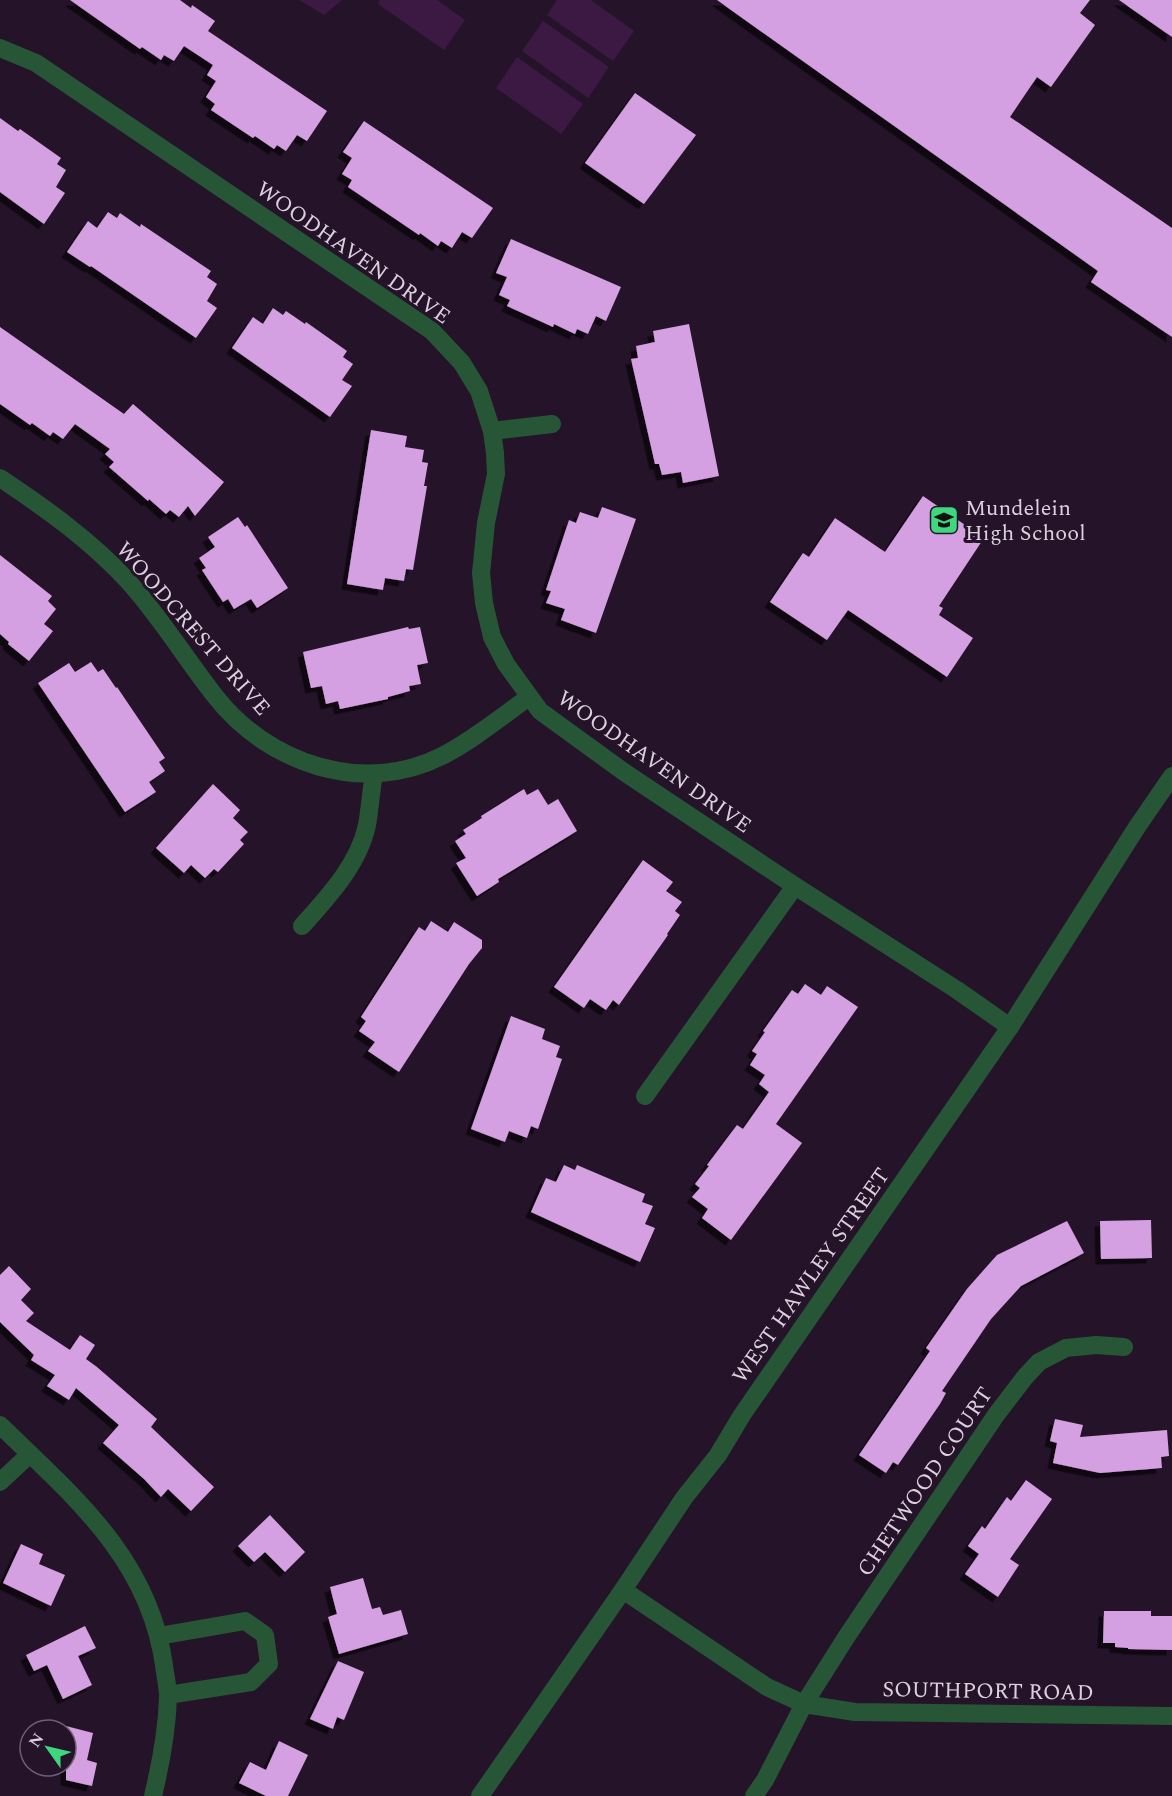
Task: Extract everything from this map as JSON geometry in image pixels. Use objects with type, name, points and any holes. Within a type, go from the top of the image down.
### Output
[{"type":"street","name":"WOODHAVEN DRIVE","points":[[0,48],[36,63],[432,331],[462,363],[479,391],[492,431],[495,453],[496,474],[486,523],[481,573],[484,603],[492,637],[506,664],[540,711],[624,772],[1010,1027]]},
{"type":"street","points":[[492,431],[552,424]]},
{"type":"street","name":"WOODCREST DRIVE","points":[[0,478],[59,518],[126,579],[168,628],[215,696],[239,723],[288,756],[341,773],[374,774],[400,771],[441,756],[529,697]]},
{"type":"street","points":[[302,926],[326,899],[352,861],[366,827],[374,774]]},
{"type":"street","name":"WEST HAWLEY STREET","points":[[480,1796],[684,1498],[718,1455],[748,1405],[1010,1027],[1172,776]]},
{"type":"street","points":[[645,1096],[795,886]]},
{"type":"street","name":"CHETWOOD COURT","points":[[754,1796],[765,1780],[804,1704],[847,1636],[1025,1377],[1039,1362],[1066,1348],[1096,1345],[1124,1347]]},
{"type":"street","points":[[0,1425],[84,1507],[120,1551],[143,1592],[159,1636],[168,1695],[163,1754],[153,1796]]},
{"type":"street","points":[[0,1482],[30,1454]]},
{"type":"street","name":"SOUTHPORT ROAD","points":[[623,1590],[767,1687],[804,1704],[855,1712],[1172,1716]]},
{"type":"street","points":[[159,1636],[244,1621],[265,1635],[269,1664],[251,1682],[168,1695]]},
{"type":"shaded area","points":[[299,0],[342,0],[324,15]]},
{"type":"shaded area","points":[[380,0],[437,0],[465,20],[444,50],[378,4]]},
{"type":"shaded area","points":[[557,0],[591,0],[634,31],[613,61],[547,15]]},
{"type":"shaded area","points":[[543,21],[609,67],[588,98],[522,51]]},
{"type":"shaded area","points":[[517,57],[583,104],[561,134],[496,88]]},
{"type":"building","points":[[70,0],[180,0],[191,8],[192,5],[215,21],[208,31],[327,111],[307,141],[297,135],[286,151],[277,145],[274,149],[211,110],[215,104],[206,97],[216,81],[207,75],[213,65],[184,46],[174,61],[164,55],[161,60],[142,47],[140,49]]},
{"type":"building","points":[[717,0],[1090,0],[1080,13],[1095,25],[1051,87],[1037,77],[1010,117],[1172,228],[1172,337],[1091,282],[1098,271]]},
{"type":"building","points":[[1119,0],[1172,0],[1172,37]]},
{"type":"building","points":[[635,93],[696,135],[644,204],[585,163]]},
{"type":"building","points":[[0,118],[61,158],[57,164],[66,170],[56,187],[65,193],[44,224],[0,192]]},
{"type":"building","points":[[364,121],[493,208],[472,238],[462,232],[452,248],[441,241],[438,246],[348,187],[352,180],[342,174],[352,158],[343,152]]},
{"type":"building","points":[[108,212],[117,218],[120,213],[140,227],[141,224],[211,271],[207,277],[217,284],[207,301],[217,308],[196,338],[67,252],[88,221],[97,228]]},
{"type":"building","points":[[511,239],[621,287],[606,321],[596,316],[588,334],[577,329],[575,334],[554,324],[553,327],[507,306],[510,300],[499,295],[507,277],[496,273]]},
{"type":"building","points":[[273,308],[283,315],[286,311],[305,324],[306,322],[347,351],[343,357],[353,364],[342,380],[352,386],[330,417],[232,348],[253,317],[263,324]]},
{"type":"building","points":[[689,324],[719,476],[683,483],[681,472],[662,475],[659,464],[655,464],[631,359],[638,358],[636,346],[655,342],[653,331]]},
{"type":"building","points":[[0,327],[124,414],[133,404],[224,482],[195,516],[188,506],[179,517],[170,510],[166,514],[109,467],[114,462],[105,454],[110,449],[75,424],[63,439],[53,432],[50,436],[32,423],[30,425],[0,404]]},
{"type":"building","points":[[371,430],[407,436],[405,447],[424,450],[422,462],[428,463],[424,486],[427,486],[413,570],[406,569],[404,581],[385,578],[383,590],[347,584]]},
{"type":"building","points":[[923,496],[984,538],[939,606],[943,608],[939,615],[973,638],[947,677],[848,610],[827,640],[770,602],[803,553],[809,557],[835,518],[885,552]]},
{"type":"building","points":[[602,507],[636,519],[596,633],[561,620],[565,609],[546,603],[551,591],[546,590],[569,520],[576,523],[580,512],[598,518]]},
{"type":"building","points":[[238,517],[245,527],[247,525],[288,588],[257,608],[251,599],[234,609],[228,599],[223,602],[202,570],[206,568],[199,558],[215,547],[208,537]]},
{"type":"building","points":[[0,555],[52,596],[48,601],[56,609],[44,624],[53,631],[29,661],[8,644],[9,642],[0,634]]},
{"type":"building","points":[[408,627],[409,629],[420,627],[428,663],[417,665],[421,684],[409,686],[410,691],[388,697],[388,699],[340,709],[338,701],[326,704],[322,686],[311,688],[303,652]]},
{"type":"building","points":[[91,662],[98,672],[103,669],[117,687],[165,758],[159,762],[165,771],[149,782],[156,792],[125,812],[38,683],[69,663],[75,672]]},
{"type":"building","points":[[213,784],[240,810],[233,818],[248,832],[240,840],[244,844],[218,872],[214,869],[205,878],[191,865],[184,873],[156,848]]},
{"type":"building","points":[[524,789],[527,795],[538,789],[548,805],[558,799],[577,831],[498,879],[499,882],[477,896],[456,863],[466,858],[455,841],[466,834],[463,830],[482,818],[481,816]]},
{"type":"building","points":[[643,860],[673,882],[666,891],[682,902],[675,911],[680,915],[619,1005],[613,1000],[606,1010],[590,999],[584,1008],[554,987]]},
{"type":"building","points":[[431,921],[448,932],[454,922],[482,940],[482,948],[469,964],[399,1072],[368,1051],[375,1042],[359,1031],[366,1021],[361,1017],[419,927],[425,931]]},
{"type":"building","points":[[805,984],[821,995],[827,986],[858,1007],[776,1124],[802,1143],[731,1240],[702,1218],[708,1209],[692,1197],[700,1188],[695,1184],[737,1125],[743,1129],[769,1092],[759,1084],[765,1075],[750,1065],[757,1054],[752,1051],[792,990],[798,994]]},
{"type":"building","points":[[511,1016],[545,1029],[542,1039],[560,1046],[556,1057],[562,1059],[538,1129],[531,1126],[527,1138],[509,1131],[505,1142],[471,1129]]},
{"type":"building","points":[[564,1165],[575,1170],[577,1165],[645,1194],[642,1202],[653,1206],[645,1224],[655,1228],[640,1262],[531,1212],[546,1178],[556,1182]]},
{"type":"building","points":[[1151,1220],[1152,1258],[1101,1259],[1100,1221]]},
{"type":"building","points":[[1067,1221],[1084,1253],[1021,1286],[991,1319],[942,1391],[946,1393],[940,1404],[898,1465],[893,1462],[886,1473],[859,1455],[930,1351],[926,1348],[967,1289],[997,1255]]},
{"type":"building","points":[[9,1266],[31,1289],[21,1300],[34,1313],[26,1321],[70,1350],[80,1335],[95,1345],[86,1359],[157,1419],[151,1427],[214,1487],[191,1511],[168,1489],[161,1497],[103,1443],[119,1425],[76,1388],[69,1400],[47,1386],[55,1375],[31,1360],[34,1355],[0,1322],[0,1275]]},
{"type":"building","points":[[1055,1419],[1083,1425],[1080,1437],[1167,1430],[1169,1456],[1161,1457],[1162,1468],[1100,1473],[1053,1463],[1057,1443],[1050,1441]]},
{"type":"building","points":[[1026,1480],[1052,1499],[1010,1559],[1019,1565],[998,1597],[965,1574],[979,1554],[968,1546],[982,1526],[985,1529],[1007,1497],[1011,1501]]},
{"type":"building","points":[[270,1515],[305,1552],[285,1572],[265,1552],[254,1562],[238,1546]]},
{"type":"building","points":[[21,1544],[43,1554],[39,1564],[65,1575],[51,1606],[3,1583]]},
{"type":"building","points":[[363,1578],[372,1609],[380,1607],[383,1615],[401,1610],[408,1634],[339,1654],[328,1617],[337,1614],[330,1587]]},
{"type":"building","points":[[1104,1611],[1151,1611],[1151,1616],[1172,1616],[1172,1650],[1128,1649],[1115,1647],[1115,1643],[1103,1643]]},
{"type":"building","points":[[85,1626],[96,1648],[78,1656],[92,1685],[63,1699],[47,1665],[34,1671],[26,1655]]},
{"type":"building","points":[[338,1661],[364,1672],[344,1720],[337,1717],[333,1729],[310,1719]]},
{"type":"building","points":[[78,1729],[93,1733],[87,1760],[97,1763],[92,1786],[66,1780],[66,1778],[78,1778]]},
{"type":"building","points":[[279,1741],[308,1755],[288,1796],[266,1796],[239,1783],[250,1762],[266,1770]]},
{"type":"place","name":"Mundelein High School","points":[[944,520]]}]
